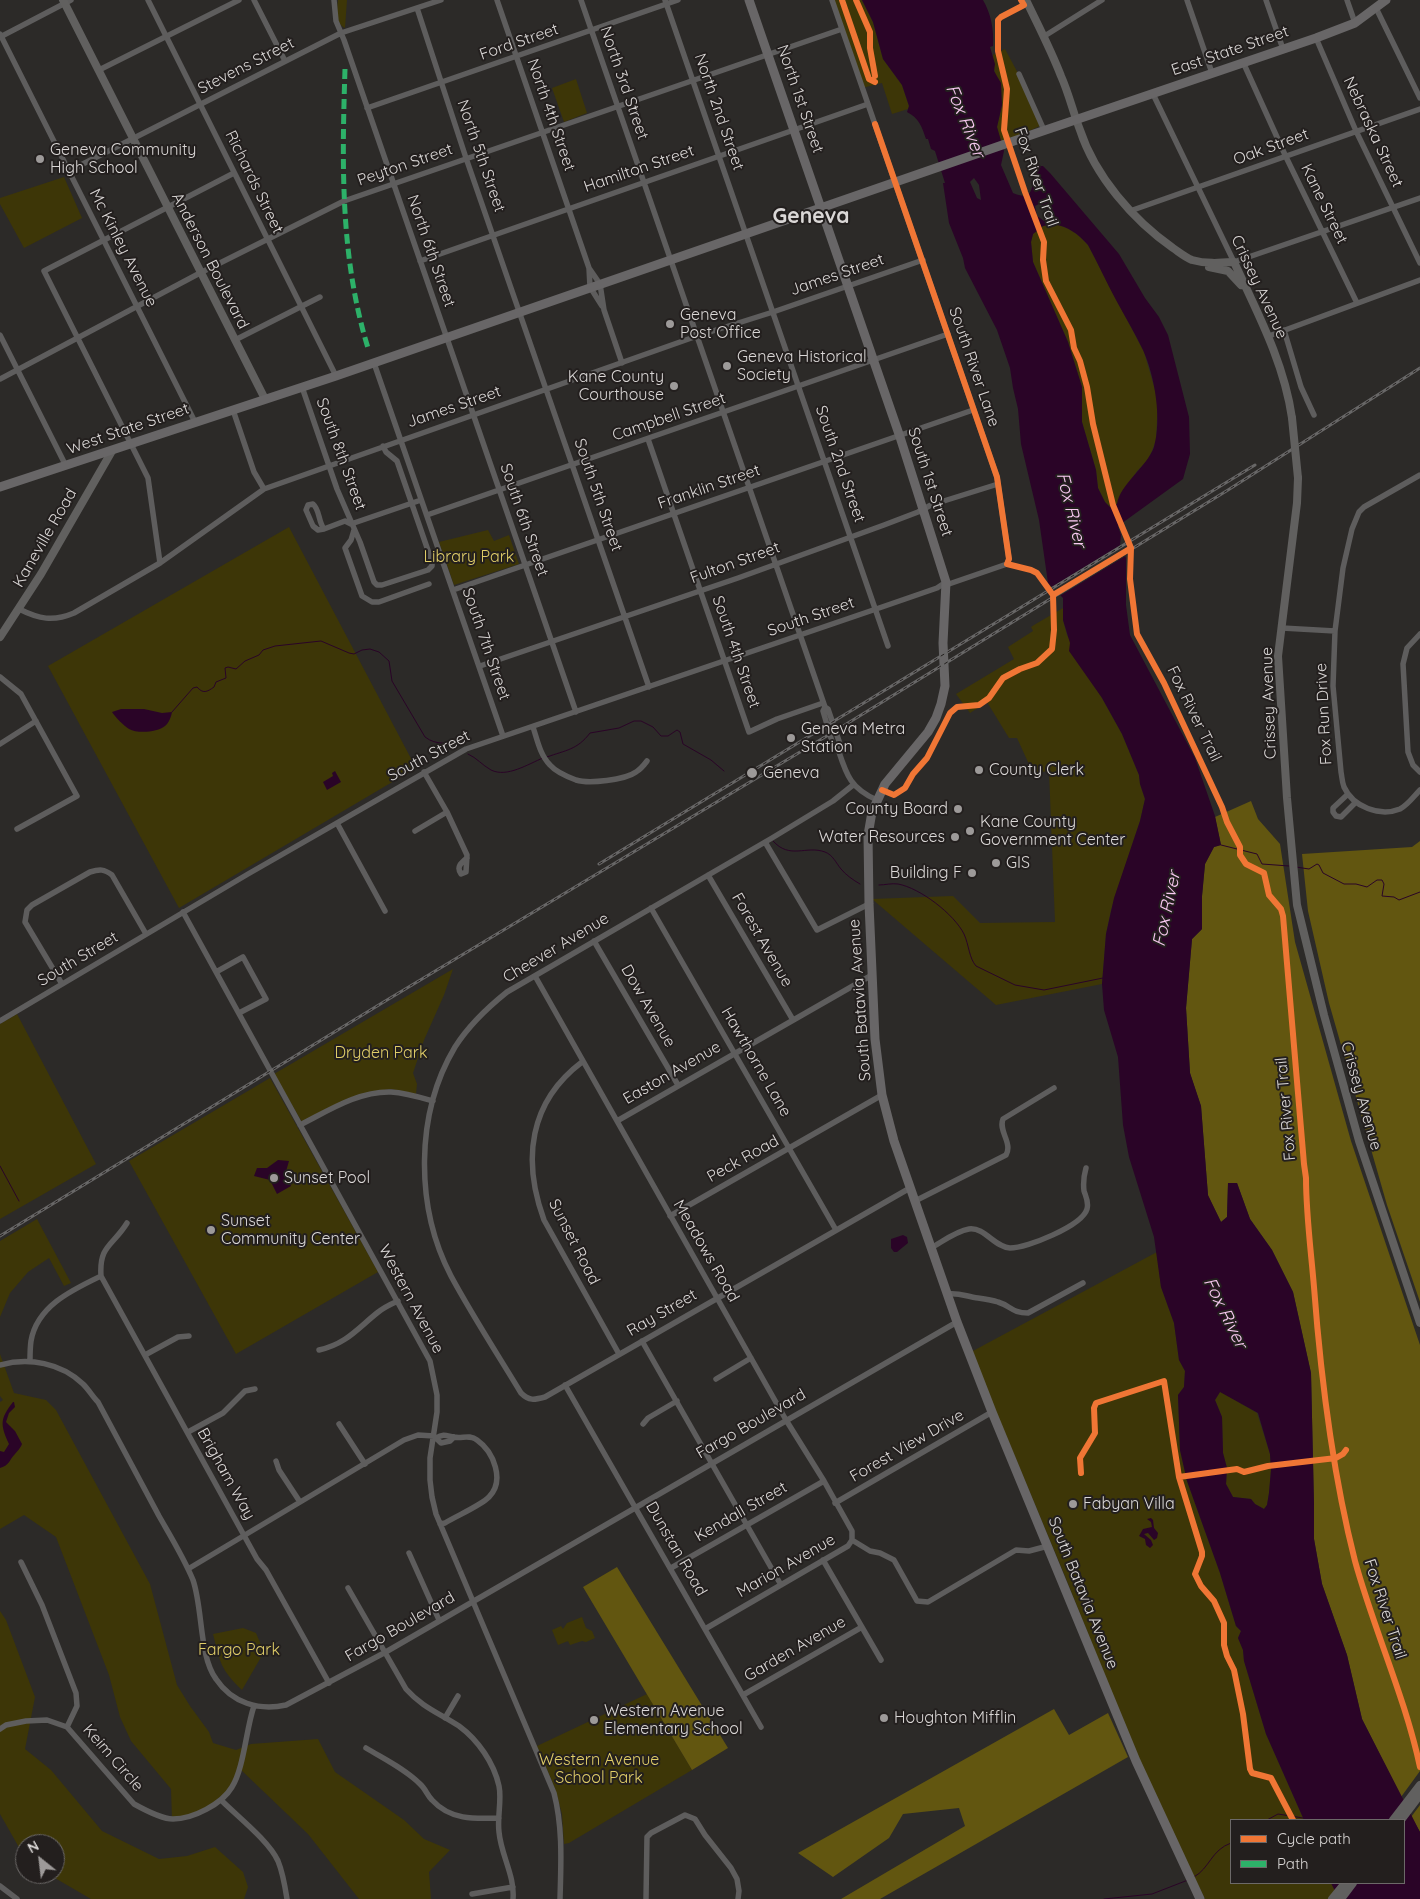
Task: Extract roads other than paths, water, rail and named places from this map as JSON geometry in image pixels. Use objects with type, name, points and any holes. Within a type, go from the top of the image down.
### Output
[{"type":"main road","name":"North 1st Street","points":[[750,0],[821,208]]},
{"type":"main road","points":[[1026,0],[1061,74],[1079,130],[1099,169],[1130,211],[1155,234],[1191,260],[1204,266],[1222,269],[1234,276],[1256,309]]},
{"type":"main road","name":"East State Street","points":[[670,260],[1316,38],[1355,23],[1386,0]]},
{"type":"main road","name":"Anderson Boulevard","points":[[66,1],[167,207],[265,400]]},
{"type":"main road","name":"South 1st Street","points":[[821,208],[924,509],[944,586],[943,643],[945,686],[943,698],[932,725],[902,762]]},
{"type":"main road","name":"West State Street","points":[[0,487],[336,376],[670,260]]},
{"type":"main road","points":[[1191,260],[1209,263],[1234,262]]},
{"type":"main road","name":"Crissey Avenue","points":[[1234,262],[1269,336],[1289,396],[1298,478],[1297,504],[1278,656],[1291,857],[1297,905],[1324,1015],[1359,1140],[1420,1323]]},
{"type":"main road","name":"Kaneville Road","points":[[0,637],[19,609],[112,451]]},
{"type":"main road","name":"South Batavia Avenue","points":[[902,762],[889,778],[877,800],[868,835],[875,1039],[882,1095],[894,1141],[957,1322],[992,1412],[1133,1753],[1200,1899]]},
{"type":"main road","points":[[1394,1819],[1420,1786]]},
{"type":"main road","points":[[1402,1819],[1420,1795]]},
{"type":"main road","points":[[1332,1899],[1344,1884]]},
{"type":"main road","points":[[1341,1899],[1352,1884]]},
{"type":"street","name":"Richards Street","points":[[148,0],[336,376]]},
{"type":"street","points":[[99,70],[239,0]]},
{"type":"street","points":[[254,0],[285,61]]},
{"type":"street","name":"North 6th Street","points":[[334,0],[336,21],[446,337]]},
{"type":"street","name":"Stevens Street","points":[[69,171],[341,33],[440,0]]},
{"type":"street","name":"North 4th Street","points":[[497,0],[589,268],[590,287]]},
{"type":"street","name":"North 3rd Street","points":[[581,0],[824,705],[823,711],[833,745],[837,746],[846,774],[853,785]]},
{"type":"street","name":"Ford Street","points":[[367,108],[592,31],[666,2],[678,0]]},
{"type":"street","name":"South River Lane","points":[[832,0],[923,260],[998,484],[1009,559],[1007,564]]},
{"type":"street","points":[[1043,37],[1102,0]]},
{"type":"street","points":[[1187,0],[1212,73]]},
{"type":"street","points":[[1266,0],[1283,48]]},
{"type":"street","points":[[1346,0],[1355,23]]},
{"type":"street","points":[[0,36],[66,1]]},
{"type":"street","name":"North 2nd Street","points":[[666,2],[746,234]]},
{"type":"street","name":"North 5th Street","points":[[417,8],[519,312]]},
{"type":"street","points":[[1376,8],[1420,98]]},
{"type":"street","name":"Peyton Street","points":[[0,379],[200,273],[344,201],[842,29]]},
{"type":"street","name":"Mc Kinley Avenue","points":[[0,36],[195,422]]},
{"type":"street","name":"Nebraska Street","points":[[1316,38],[1356,131],[1420,263]]},
{"type":"street","name":"Kane Street","points":[[1243,62],[1286,157],[1357,303]]},
{"type":"street","points":[[1019,74],[1044,130]]},
{"type":"street","name":"Crissey Avenue","points":[[1153,94],[1234,262]]},
{"type":"street","name":"Hamilton Street","points":[[420,261],[868,104]]},
{"type":"street","name":"Oak Street","points":[[1130,211],[1420,109]]},
{"type":"street","points":[[160,563],[148,478],[44,271],[234,173]]},
{"type":"street","points":[[1234,262],[1420,198]]},
{"type":"street","name":"South 2nd Street","points":[[746,234],[888,646]]},
{"type":"street","name":"James Street","points":[[19,609],[38,618],[50,620],[63,618],[160,563],[264,489],[697,336],[923,260]]},
{"type":"street","name":"North 4th Street","points":[[589,268],[600,284]]},
{"type":"street","points":[[1269,336],[1420,280]]},
{"type":"street","points":[[600,284],[604,310],[622,363]]},
{"type":"street","points":[[590,287],[604,310]]},
{"type":"street","points":[[235,340],[320,298]]},
{"type":"street","name":"South 5th Street","points":[[519,312],[649,687]]},
{"type":"street","name":"Crissey Avenue","points":[[1284,330],[1300,387],[1314,415]]},
{"type":"street","name":"Campbell Street","points":[[427,515],[948,334]]},
{"type":"street","points":[[0,335],[66,466]]},
{"type":"street","name":"South 6th Street","points":[[446,337],[576,712]]},
{"type":"street","name":"South 7th Street","points":[[374,362],[503,736]]},
{"type":"street","name":"South 8th Street","points":[[302,387],[351,524],[360,542],[374,582],[377,585],[428,570],[432,566],[411,503]]},
{"type":"street","points":[[233,410],[254,472],[264,489]]},
{"type":"street","name":"Franklin Street","points":[[453,590],[900,437],[973,410]]},
{"type":"street","name":"South 4th Street","points":[[648,439],[749,732],[778,719],[824,705]]},
{"type":"street","points":[[383,446],[386,452],[397,461],[411,503]]},
{"type":"street","name":"Fox Run Drive","points":[[1420,474],[1381,496],[1359,512],[1342,568],[1335,631],[1333,686],[1341,772],[1343,785],[1348,794],[1356,802],[1370,810],[1386,812],[1402,808],[1420,790]]},
{"type":"street","name":"Fulton Street","points":[[480,666],[776,564],[884,525],[931,505],[998,484]]},
{"type":"street","points":[[324,529],[345,521],[351,524],[422,500]]},
{"type":"street","points":[[354,530],[345,548],[362,596],[366,599],[379,602],[429,584]]},
{"type":"street","name":"South Street","points":[[0,1021],[183,912],[466,749],[1007,564]]},
{"type":"street","points":[[1282,628],[1335,631]]},
{"type":"street","points":[[1420,634],[1407,648],[1403,664],[1408,752],[1413,765],[1420,772]]},
{"type":"street","points":[[0,677],[21,694],[77,796],[17,829]]},
{"type":"street","points":[[0,744],[36,721]]},
{"type":"street","points":[[533,727],[543,756],[552,768],[577,780],[599,781],[630,776],[647,761]]},
{"type":"street","points":[[424,772],[459,836],[467,858],[466,872]]},
{"type":"street","points":[[853,785],[866,795],[877,800]]},
{"type":"street","name":"Cheever Avenue","points":[[433,1101],[447,1063],[468,1029],[493,1003],[535,976],[833,801],[853,785]]},
{"type":"street","points":[[1348,794],[1334,808],[1333,812],[1336,816],[1341,817],[1356,802]]},
{"type":"street","points":[[415,831],[447,812]]},
{"type":"street","points":[[337,823],[385,911]]},
{"type":"street","points":[[765,842],[818,930],[869,904]]},
{"type":"street","points":[[62,984],[25,922],[26,910],[32,905],[90,872],[99,869],[106,870],[112,875],[146,934]]},
{"type":"street","name":"Forest Avenue","points":[[708,875],[793,1020]]},
{"type":"street","name":"Hawthorne Lane","points":[[651,908],[836,1230]]},
{"type":"street","name":"Western Avenue","points":[[183,912],[430,1362],[437,1395],[437,1412],[430,1458],[432,1498],[440,1524],[554,1793],[560,1813],[562,1844],[560,1899]]},
{"type":"street","name":"Dow Avenue","points":[[594,941],[678,1085]]},
{"type":"street","points":[[216,972],[243,957],[266,998],[239,1013]]},
{"type":"street","name":"Easton Avenue","points":[[617,1121],[872,975]]},
{"type":"street","name":"Meadows Road","points":[[535,976],[786,1420],[824,1481],[852,1531],[852,1540]]},
{"type":"street","name":"Sunset Road","points":[[582,1062],[557,1085],[540,1114],[533,1142],[533,1183],[537,1203],[544,1220],[619,1354]]},
{"type":"street","points":[[915,1202],[1006,1155],[1008,1148],[1002,1120],[1054,1088]]},
{"type":"street","points":[[300,1125],[349,1101],[375,1093],[406,1094],[433,1101]]},
{"type":"street","name":"Peck Road","points":[[670,1216],[882,1095]]},
{"type":"street","name":"Ray Street","points":[[433,1101],[426,1131],[425,1156],[429,1207],[436,1239],[451,1276],[520,1394],[532,1400],[545,1397],[910,1188]]},
{"type":"street","points":[[931,1248],[967,1229],[978,1230],[995,1242],[1009,1248],[1047,1238],[1064,1230],[1078,1221],[1086,1211],[1088,1202],[1084,1190],[1086,1168]]},
{"type":"street","points":[[30,1361],[31,1340],[38,1321],[52,1304],[101,1276],[102,1254],[128,1223]]},
{"type":"street","name":"Brigham Way","points":[[101,1276],[257,1559],[266,1570],[329,1683]]},
{"type":"street","points":[[947,1294],[959,1293],[976,1298],[989,1299],[1006,1305],[1017,1313],[1028,1313],[1083,1283]]},
{"type":"street","points":[[320,1350],[332,1347],[351,1337],[379,1311],[398,1301]]},
{"type":"street","name":"Fargo Boulevard","points":[[0,1365],[30,1361],[41,1362],[58,1368],[82,1384],[98,1402],[188,1568],[198,1602],[207,1659],[215,1678],[233,1697],[254,1706],[271,1708],[286,1705],[384,1653],[711,1462],[957,1322]]},
{"type":"street","points":[[145,1355],[178,1336],[189,1336]]},
{"type":"street","points":[[642,1341],[781,1585]]},
{"type":"street","points":[[716,1379],[751,1358]]},
{"type":"street","name":"Dunstan Road","points":[[565,1385],[761,1727]]},
{"type":"street","points":[[188,1432],[223,1413],[245,1391],[255,1389]]},
{"type":"street","points":[[643,1424],[648,1418],[677,1402]]},
{"type":"street","name":"Forest View Drive","points":[[835,1503],[992,1412]]},
{"type":"street","points":[[339,1424],[365,1464]]},
{"type":"street","points":[[188,1568],[404,1440],[418,1435],[434,1436]]},
{"type":"street","points":[[440,1524],[445,1523],[488,1498],[495,1489],[498,1479],[495,1465],[486,1450],[476,1440],[466,1436],[454,1437]]},
{"type":"street","points":[[276,1461],[279,1470],[300,1502]]},
{"type":"street","name":"Kendall Street","points":[[671,1568],[824,1481]]},
{"type":"street","points":[[852,1540],[870,1551],[880,1553],[894,1560],[917,1601],[928,1602],[1016,1550],[1029,1551],[1048,1546]]},
{"type":"street","name":"Marion Avenue","points":[[705,1629],[848,1546],[852,1540]]},
{"type":"street","points":[[410,1553],[439,1620]]},
{"type":"street","points":[[823,1560],[880,1660]]},
{"type":"street","points":[[21,1562],[42,1605],[76,1693],[77,1706],[67,1727]]},
{"type":"street","points":[[348,1588],[406,1689],[417,1702],[460,1727],[475,1741],[490,1761],[499,1787],[498,1830],[513,1887],[513,1899]]},
{"type":"street","name":"Garden Avenue","points":[[743,1695],[862,1627]]},
{"type":"street","points":[[445,1718],[458,1696]]},
{"type":"street","name":"Keim Circle","points":[[0,1729],[6,1725],[26,1721],[47,1720],[67,1727],[134,1804],[172,1819],[202,1812],[221,1800],[232,1787],[238,1772],[254,1706]]},
{"type":"street","points":[[366,1748],[405,1772],[421,1785],[432,1800],[447,1812],[467,1819],[499,1818]]},
{"type":"street","points":[[221,1800],[268,1846],[278,1859],[287,1899]]},
{"type":"street","points":[[646,1899],[647,1838],[650,1833],[685,1815],[695,1819],[731,1868],[737,1879],[740,1891],[738,1899]]},
{"type":"street","points":[[0,1886],[17,1899]]},
{"type":"street","points":[[472,1894],[513,1887]]},
{"type":"water","name":"Fox River","points":[[862,0],[983,0],[990,16],[993,34],[993,46],[990,47],[995,64],[994,71],[1001,83],[1002,105],[997,127],[1004,151],[1001,165],[1013,193],[1022,196],[1031,192],[1035,170],[1038,166],[1043,166],[1119,254],[1145,298],[1159,317],[1168,335],[1189,417],[1190,454],[1183,479],[1118,526],[1121,535],[1120,545],[1126,558],[1126,605],[1130,635],[1195,758],[1215,816],[1221,845],[1214,847],[1205,864],[1202,896],[1202,929],[1192,939],[1186,1008],[1190,1073],[1201,1106],[1208,1195],[1221,1222],[1227,1217],[1228,1183],[1237,1183],[1250,1219],[1272,1250],[1293,1292],[1311,1373],[1314,1539],[1322,1584],[1347,1655],[1362,1719],[1420,1832],[1420,1899],[1339,1899],[1332,1884],[1405,1884],[1405,1819],[1304,1819],[1266,1734],[1238,1638],[1241,1631],[1236,1626],[1220,1573],[1187,1481],[1180,1450],[1178,1395],[1184,1387],[1185,1371],[1179,1360],[1174,1323],[1161,1287],[1154,1237],[1129,1157],[1123,1125],[1118,1057],[1104,1010],[1102,984],[1106,934],[1114,898],[1140,821],[1145,799],[1139,775],[1122,734],[1102,698],[1069,651],[1070,643],[1063,620],[1063,598],[1048,583],[1039,520],[1021,444],[1018,409],[1010,368],[997,330],[965,268],[949,223],[943,183],[945,183],[935,151],[931,149],[928,139],[926,139],[917,120],[907,112],[909,106],[902,85],[883,59],[873,22]],"holes":[[[974,178],[979,185],[981,200],[977,198],[970,182]],[[1039,204],[1044,205],[1050,216],[1044,221],[1037,216],[1035,206]],[[1053,224],[1068,229],[1088,245],[1140,344],[1154,385],[1157,411],[1154,447],[1146,462],[1123,489],[1117,504],[1110,507],[1105,502],[1098,488],[1096,470],[1082,422],[1082,387],[1068,342],[1033,262],[1031,242],[1033,234],[1043,226]],[[1220,1392],[1258,1413],[1270,1454],[1269,1493],[1267,1505],[1264,1509],[1255,1504],[1251,1499],[1233,1497],[1226,1484],[1227,1468],[1223,1453],[1222,1417],[1215,1400]]]},
{"type":"water","points":[[121,709],[144,709],[162,713],[172,712],[170,720],[162,728],[142,732],[129,729],[112,712]]},
{"type":"water","points":[[335,771],[341,782],[327,790],[323,782],[333,776],[332,773]]},
{"type":"water","name":"Sunset Pool","points":[[278,1160],[289,1161],[285,1175],[291,1186],[277,1194],[270,1180],[254,1176],[257,1168],[267,1168]]},
{"type":"water","points":[[903,1235],[907,1237],[908,1243],[897,1252],[894,1252],[891,1248],[891,1239]]},
{"type":"water","points":[[13,1402],[15,1407],[9,1413],[6,1422],[15,1431],[22,1444],[8,1464],[0,1468],[0,1451],[4,1452],[9,1444],[3,1422]]},
{"type":"water","points":[[1151,1518],[1153,1520],[1154,1528],[1158,1533],[1157,1538],[1154,1540],[1148,1533],[1144,1534],[1151,1540],[1153,1545],[1150,1548],[1146,1545],[1145,1539],[1139,1536],[1143,1529],[1152,1527],[1151,1522],[1147,1519]]},
{"type":"waterway","points":[[172,712],[193,688],[197,687],[201,691],[207,691],[214,687],[216,682],[226,678],[225,668],[236,669],[245,661],[259,655],[263,650],[275,646],[321,641],[354,654],[370,649],[379,652],[389,661],[392,681],[425,737],[438,743],[461,744]]},
{"type":"waterway","points":[[547,757],[576,746],[590,733],[619,728],[634,721],[641,721],[653,727],[661,736],[668,736],[677,730],[680,732],[683,744],[711,760],[724,771]]},
{"type":"waterway","points":[[468,754],[497,772],[511,771],[543,758]]},
{"type":"waterway","points":[[773,841],[779,847],[786,850],[818,850],[828,853],[845,873],[860,884]]},
{"type":"waterway","points":[[1221,845],[1257,854],[1262,864],[1289,866]]},
{"type":"waterway","points":[[1296,867],[1309,869],[1317,864],[1323,873],[1344,884],[1356,884],[1367,887],[1377,880],[1382,880],[1384,884],[1382,896],[1394,897],[1399,900],[1420,892]]},
{"type":"waterway","points":[[879,885],[896,884],[907,886],[936,903],[959,926],[976,966],[1015,985],[1044,990],[1103,978]]},
{"type":"waterway","points":[[0,1166],[19,1201]]},
{"type":"waterway","points":[[1269,1819],[1278,1814],[1303,1818]]},
{"type":"waterway","points":[[1194,1877],[1204,1869],[1219,1850],[1230,1843]]},
{"type":"waterway","points":[[1104,1899],[1152,1894],[1188,1880]]},
{"type":"railway","points":[[0,1236],[382,1003],[835,731],[1228,490],[1420,368]]},
{"type":"railway","points":[[599,864],[1255,465]]},
{"type":"place","name":"Geneva Community High School","points":[[40,159]]},
{"type":"place","name":"Geneva Post Office","points":[[670,324]]},
{"type":"place","name":"Geneva Historical Society","points":[[727,366]]},
{"type":"place","name":"Kane County Courthouse","points":[[674,386]]},
{"type":"place","name":"Geneva Metra Station","points":[[791,738]]},
{"type":"place","name":"County Clerk","points":[[979,770]]},
{"type":"place","name":"Geneva","points":[[752,773]]},
{"type":"place","name":"County Board","points":[[958,809]]},
{"type":"place","name":"Kane County Government Center","points":[[970,831]]},
{"type":"place","name":"Water Resources","points":[[955,837]]},
{"type":"place","name":"GIS","points":[[996,863]]},
{"type":"place","name":"Building F","points":[[972,873]]},
{"type":"place","name":"Sunset Pool","points":[[274,1178]]},
{"type":"place","name":"Sunset Community Center","points":[[211,1230]]},
{"type":"place","name":"Fabyan Villa","points":[[1073,1504]]},
{"type":"place","name":"Houghton Mifflin","points":[[884,1718]]},
{"type":"place","name":"Western Avenue Elementary School","points":[[594,1720]]},
{"type":"district","name":"Geneva","points":[[811,217]]},
{"type":"park label","name":"Library Park","points":[[469,557]]},
{"type":"park label","name":"Dryden Park","points":[[381,1053]]},
{"type":"park label","name":"Fargo Park","points":[[239,1650]]},
{"type":"park label","name":"Western Avenue School Park","points":[[599,1769]]}]
